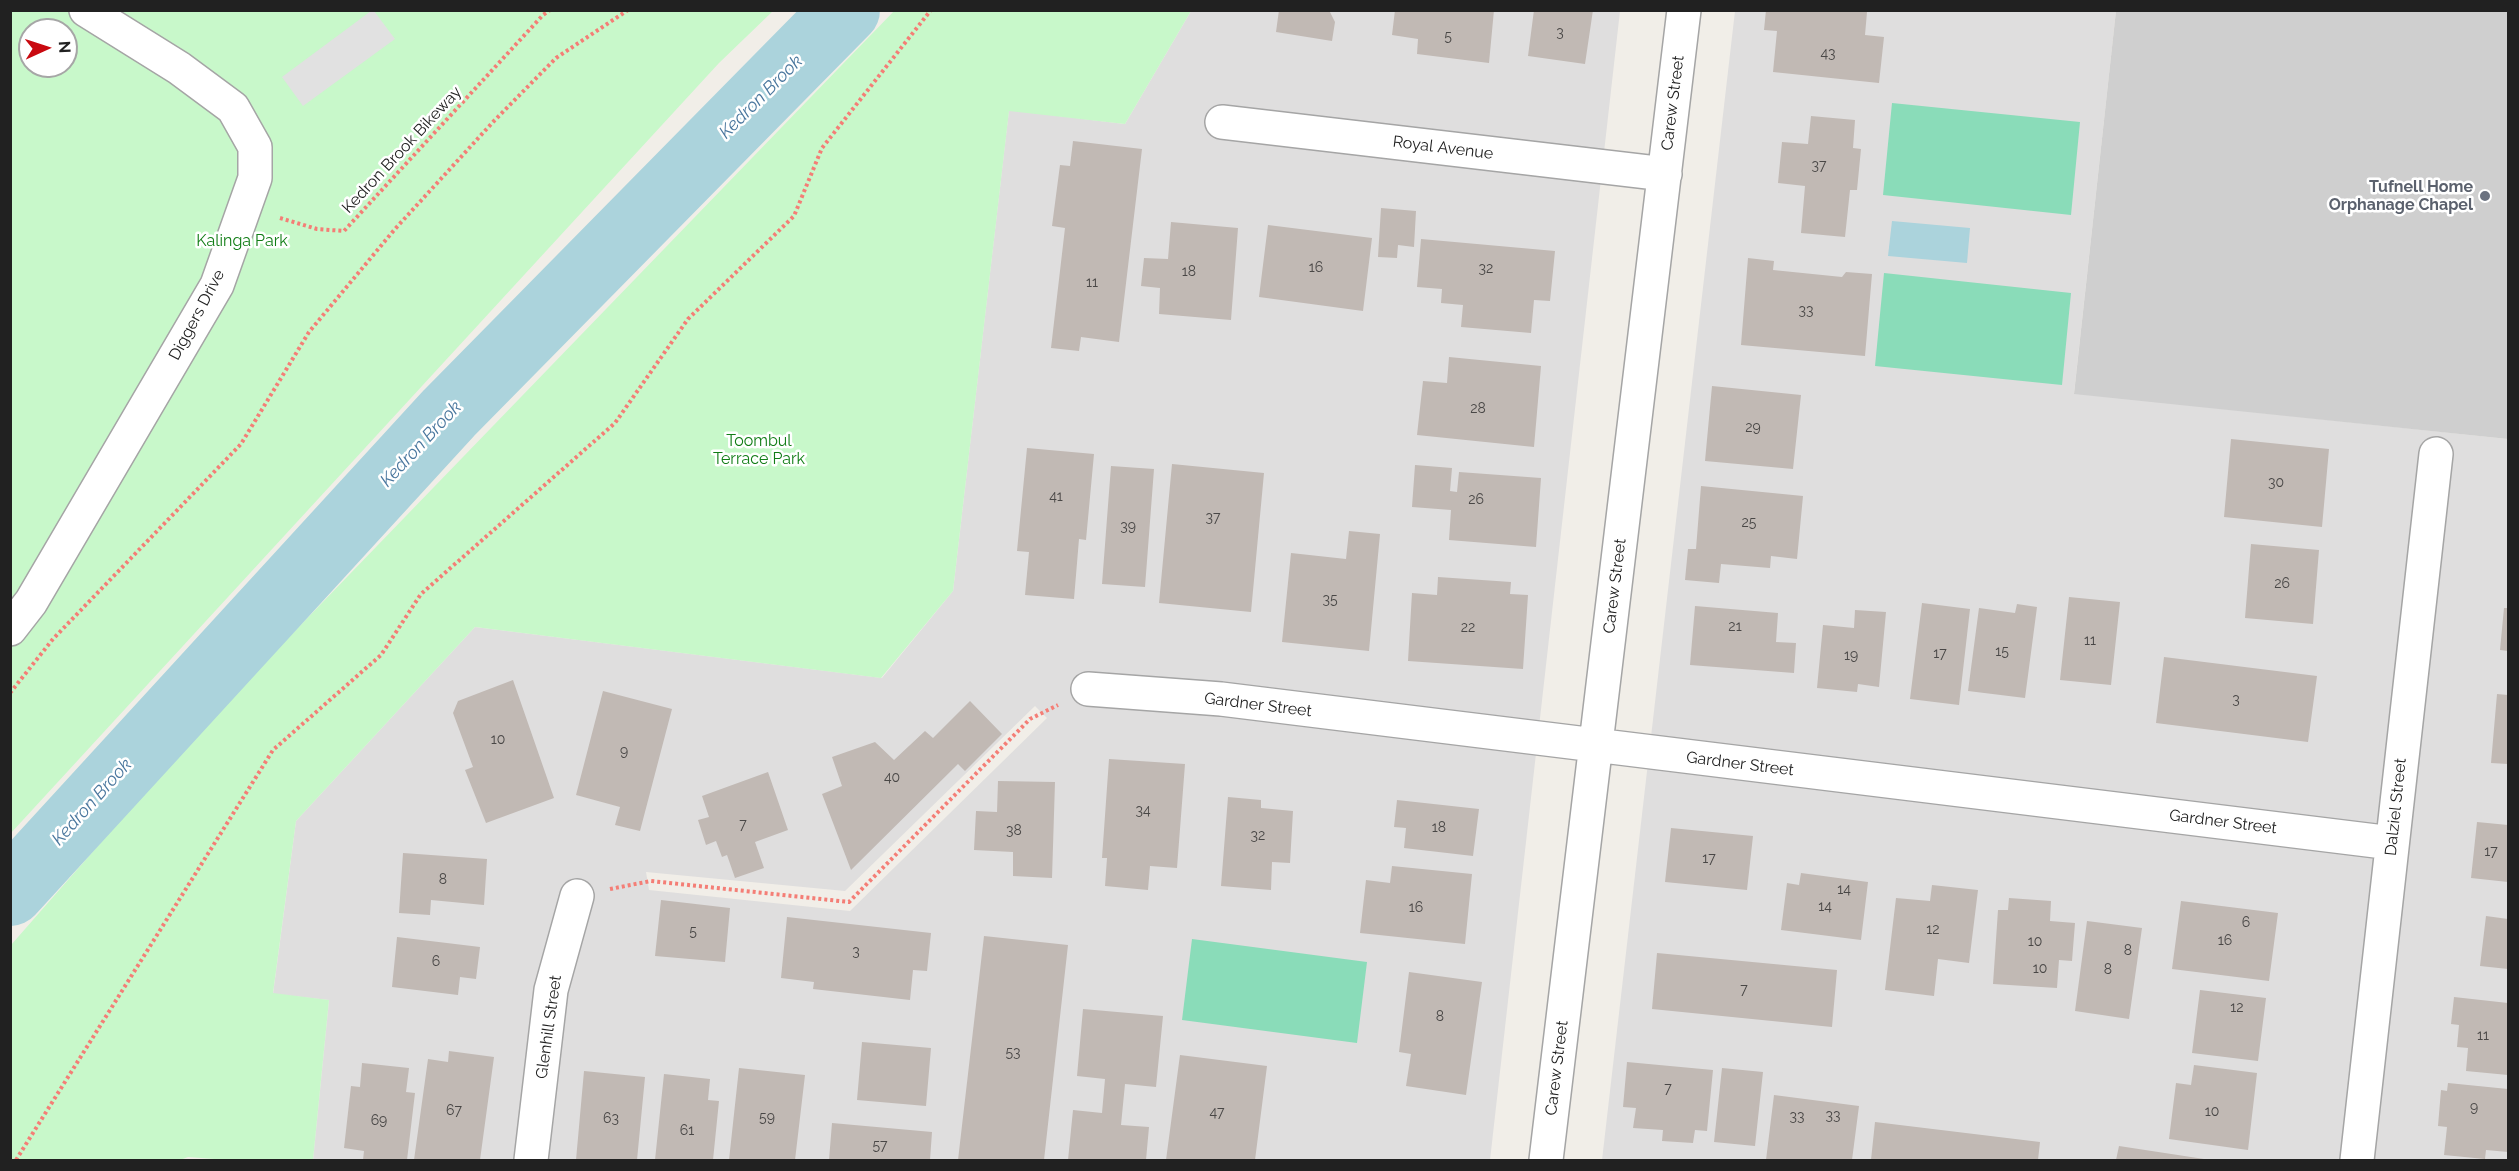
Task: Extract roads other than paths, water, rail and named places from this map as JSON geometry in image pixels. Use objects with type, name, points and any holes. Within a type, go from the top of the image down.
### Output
[{"type":"street","name":"Diggers Drive","points":[[10,629],[31,602],[217,285],[255,178],[255,147],[233,108],[171,63],[86,10]]},
{"type":"street","name":"Carew Street","points":[[1546,1161],[1684,10]]},
{"type":"street","name":"Royal Avenue","points":[[1222,122],[1665,174]]},
{"type":"street","name":"Dalziel Street","points":[[2357,1161],[2436,454]]},
{"type":"street","name":"Gardner Street","points":[[1088,690],[1221,699],[1596,747],[2392,843]]},
{"type":"street","name":"Glenhill Street","points":[[531,1161],[551,990],[577,896]]},
{"type":"water","points":[[1892,221],[1970,228],[1967,263],[1888,256]]},
{"type":"waterway","name":"Kedron Brook","points":[[10,892],[449,413],[846,10]]},
{"type":"place","name":"Tufnell Home Orphanage Chapel","points":[[2485,196]]},
{"type":"park label","name":"Kalinga Park","points":[[242,241]]},
{"type":"park label","name":"Toombul Terrace Park","points":[[759,450]]}]
